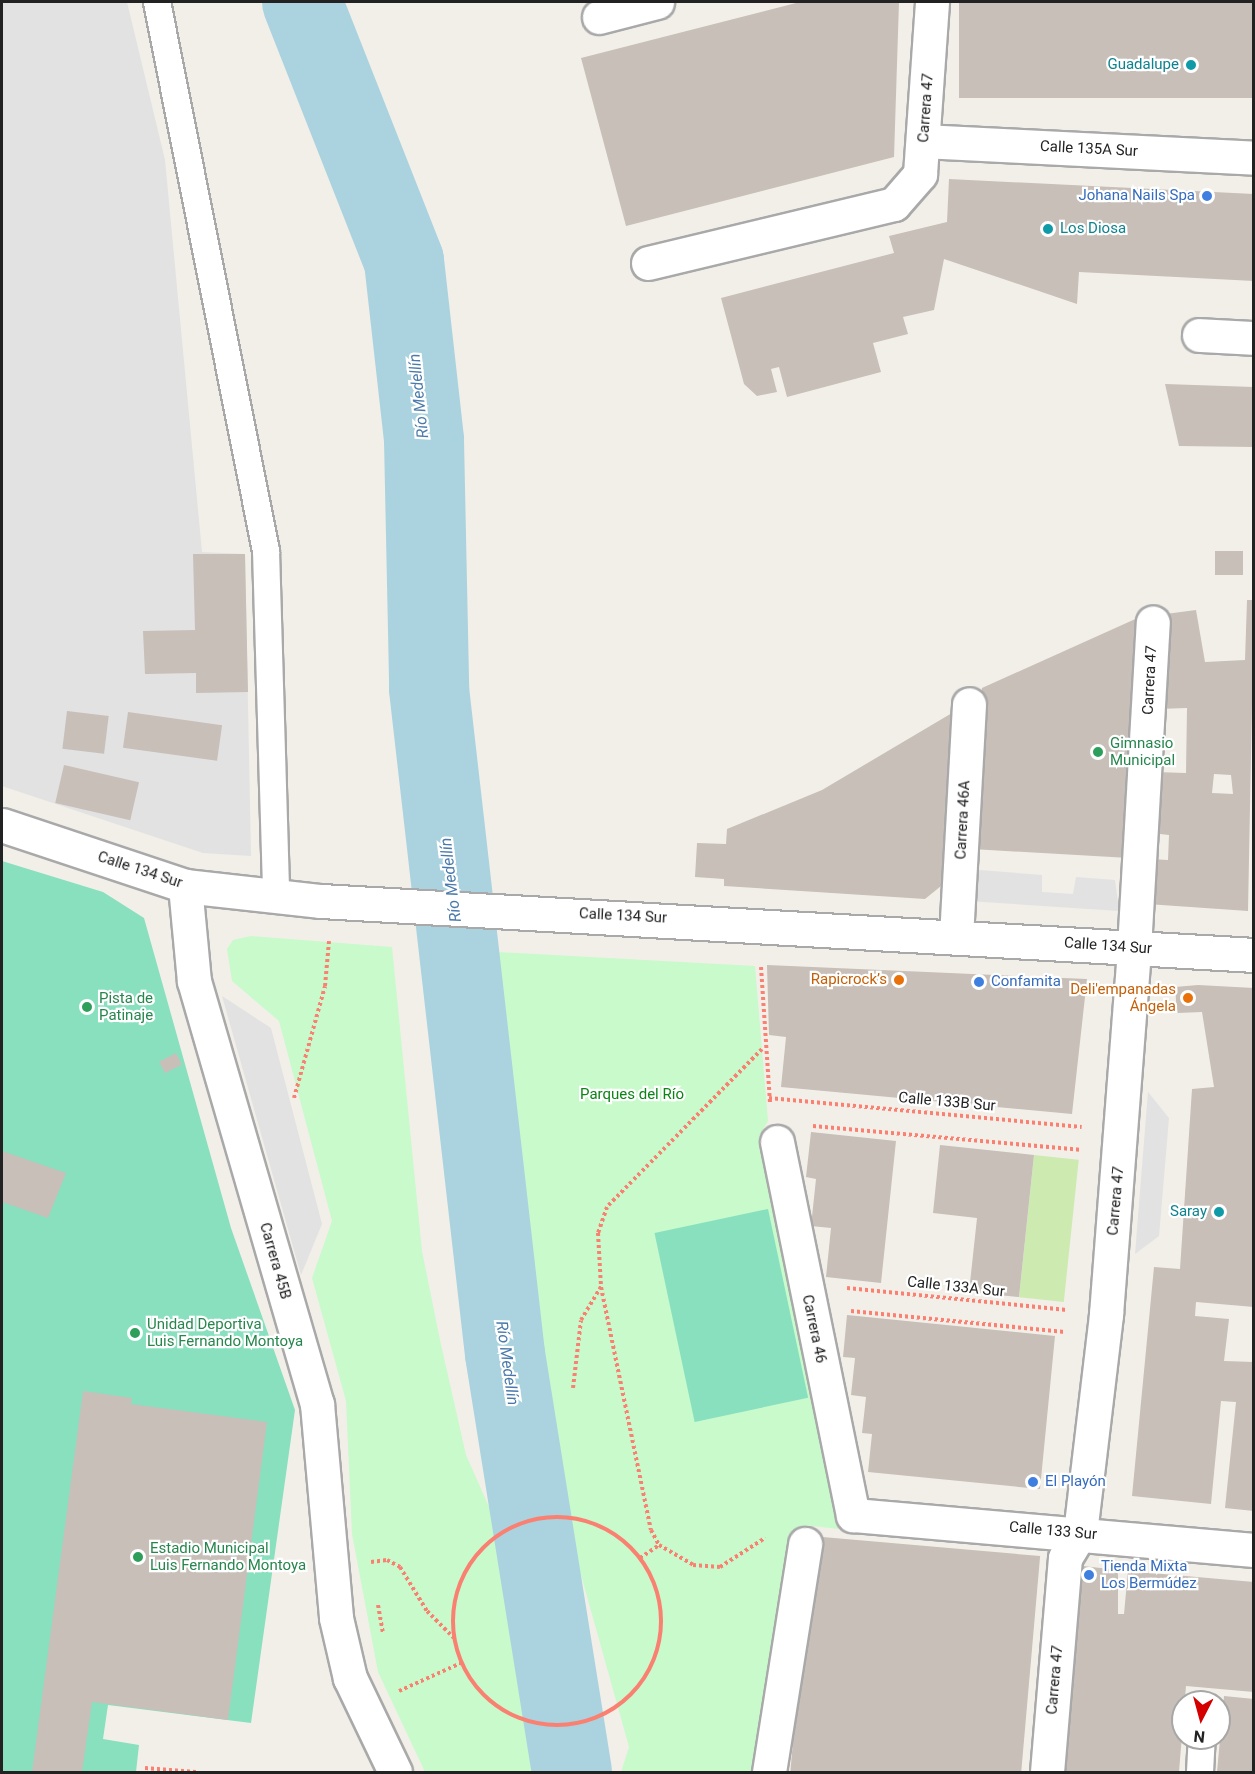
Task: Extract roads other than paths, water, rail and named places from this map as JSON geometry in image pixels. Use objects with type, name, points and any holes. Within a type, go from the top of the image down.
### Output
[{"type":"street","points":[[599,17],[657,2]]},
{"type":"street","name":"Carrera 47","points":[[648,263],[894,204],[920,174],[932,2]]},
{"type":"street","name":"Calle 135A Sur","points":[[924,141],[1254,158]]},
{"type":"street","points":[[1199,335],[1254,338]]},
{"type":"street","name":"Carrera 47","points":[[1047,1773],[1065,1558],[1080,1533],[1122,1142],[1153,623]]},
{"type":"street","name":"Carrera 46A","points":[[956,937],[969,704]]},
{"type":"street","name":"Calle 134 Sur","points":[[2,825],[185,886],[276,897],[544,911],[1254,955]]},
{"type":"street","name":"Carrera 45B","points":[[185,886],[194,981],[317,1404],[336,1618],[350,1678],[396,1773]]},
{"type":"street","name":"Carrera 46","points":[[777,1142],[853,1515]]},
{"type":"street","name":"Calle 133 Sur","points":[[853,1515],[1080,1533],[1254,1550]]},
{"type":"street","points":[[769,1773],[805,1544]]},
{"type":"lane","points":[[157,2],[266,551],[276,897]]},
{"type":"lane","points":[[1200,1773],[1201,1750]]},
{"type":"waterway","name":"Río Medellín","points":[[302,2],[404,261],[424,440],[429,689],[505,1354],[572,1772]]},
{"type":"place","name":"Guadalupe","points":[[1191,65]]},
{"type":"place","name":"Johana Nails Spa","points":[[1207,196]]},
{"type":"place","name":"Los Diosa","points":[[1048,229]]},
{"type":"place","name":"Gimnasio Municipal","points":[[1098,752]]},
{"type":"place","name":"Rapicrock’s","points":[[899,980]]},
{"type":"place","name":"Confamita","points":[[979,982]]},
{"type":"place","name":"Deli'empanadas Ángela","points":[[1188,998]]},
{"type":"place","name":"Pista de Patinaje","points":[[87,1007]]},
{"type":"place","name":"Saray","points":[[1219,1212]]},
{"type":"place","name":"Unidad Deportiva Luis Fernando Montoya","points":[[135,1333]]},
{"type":"place","name":"El Playón","points":[[1033,1482]]},
{"type":"place","name":"Estadio Municipal Luis Fernando Montoya","points":[[138,1557]]},
{"type":"place","name":"Tienda Mixta Los Bermúdez","points":[[1089,1575]]},
{"type":"park label","name":"Parques del Río","points":[[632,1095]]}]
